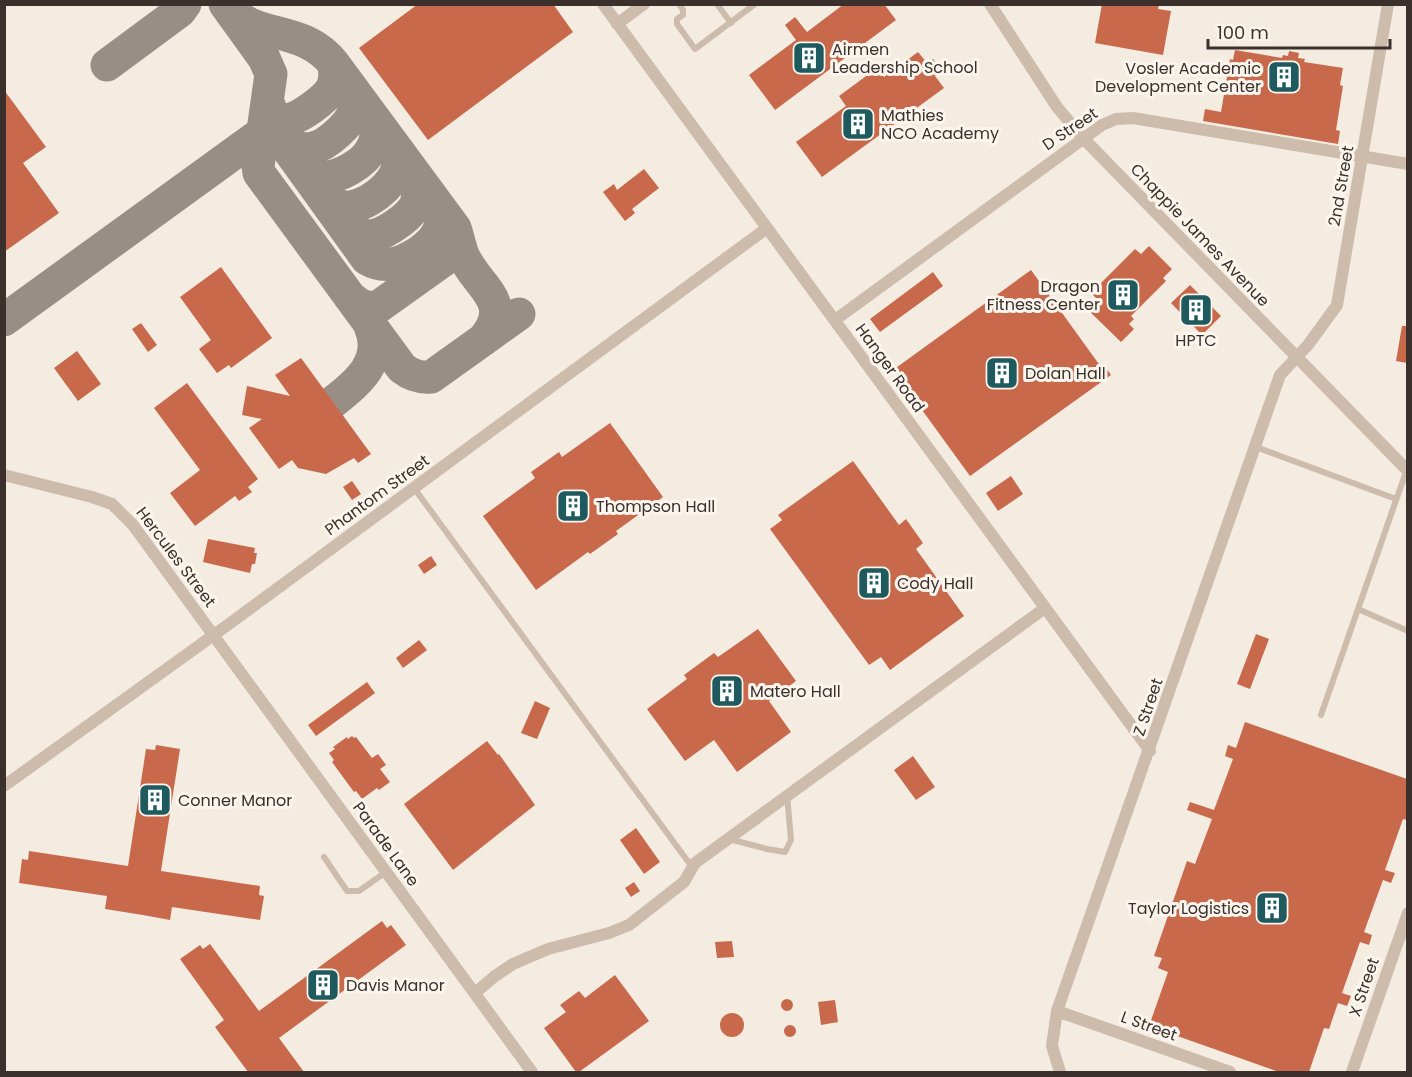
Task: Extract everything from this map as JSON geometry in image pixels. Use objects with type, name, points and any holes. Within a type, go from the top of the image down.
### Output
[{"type":"street","name":"Hanger Road","points":[[603,4],[1150,751]]},
{"type":"street","points":[[617,24],[644,4]]},
{"type":"street","name":"Chappie James Avenue","points":[[990,4],[1057,107],[1083,138],[1296,359],[1407,470]]},
{"type":"street","points":[[999,20],[1002,4]]},
{"type":"street","name":"2nd Street","points":[[1296,359],[1337,305],[1388,4]]},
{"type":"street","name":"D Street","points":[[834,320],[1083,138],[1116,119],[1133,118],[1407,164]]},
{"type":"street","name":"Phantom Street","points":[[4,786],[767,228]]},
{"type":"street","name":"Z Street","points":[[1060,1072],[1052,1046],[1057,1011],[1280,375],[1296,359]]},
{"type":"street","name":"Hercules Street","points":[[4,475],[112,504],[133,525],[213,635]]},
{"type":"street","points":[[475,993],[513,964],[548,949],[609,933],[629,925],[684,882],[695,863],[1045,608]]},
{"type":"street","name":"Parade Lane","points":[[213,635],[532,1072]]},
{"type":"street","name":"X Street","points":[[1352,1072],[1407,913]]},
{"type":"street","name":"L Street","points":[[1057,1011],[1230,1072]]},
{"type":"lane","points":[[679,4],[683,15],[677,19],[677,24],[695,49],[755,4]]},
{"type":"lane","points":[[717,4],[731,23]]},
{"type":"lane","points":[[1256,447],[1396,499]]},
{"type":"lane","points":[[1321,715],[1407,470]]},
{"type":"lane","points":[[414,488],[692,868]]},
{"type":"lane","points":[[1358,609],[1407,631]]},
{"type":"lane","points":[[728,839],[785,852],[790,840],[787,795]]},
{"type":"lane","points":[[324,857],[347,891],[353,893],[386,872]]},
{"type":"building","points":[[418,4],[553,4],[573,32],[428,140],[359,48]]},
{"type":"building","name":"Airmen Leadership School","points":[[844,4],[884,4],[896,20],[775,110],[749,75],[796,40],[785,25],[795,17],[807,32]]},
{"type":"building","points":[[1102,4],[1159,4],[1158,9],[1171,11],[1163,55],[1095,43]]},
{"type":"building","name":"Vosler Academic Development Center","points":[[1235,50],[1282,58],[1283,55],[1288,56],[1289,51],[1299,53],[1298,58],[1305,59],[1304,62],[1343,68],[1340,85],[1343,86],[1336,130],[1340,131],[1338,144],[1203,121],[1205,109],[1221,112],[1230,59],[1233,60]]},
{"type":"building","name":"Mathies NCO Academy","points":[[918,52],[927,63],[933,59],[942,72],[935,76],[944,88],[822,177],[796,142],[846,106],[839,96],[877,68],[884,77]]},
{"type":"building","points":[[4,90],[46,147],[23,163],[59,213],[4,252]]},
{"type":"building","points":[[644,169],[659,188],[632,209],[635,213],[625,221],[603,192],[614,184],[617,190]]},
{"type":"building","name":"Dragon Fitness Center","points":[[1149,246],[1172,269],[1163,278],[1166,281],[1131,316],[1134,319],[1129,324],[1134,329],[1121,342],[1086,308],[1096,298],[1091,293],[1135,249],[1141,254]]},
{"type":"building","points":[[221,267],[272,338],[231,368],[229,365],[217,373],[199,349],[211,340],[180,297]]},
{"type":"building","name":"Dolan Hall","points":[[1031,270],[1101,367],[1104,365],[1111,375],[970,476],[893,370]]},
{"type":"building","points":[[933,272],[943,286],[880,332],[870,319]]},
{"type":"building","name":"HPTC","points":[[1190,285],[1221,316],[1202,335],[1171,303]]},
{"type":"building","points":[[141,323],[157,345],[148,352],[132,329]]},
{"type":"building","points":[[1402,326],[1407,326],[1407,363],[1396,361]]},
{"type":"building","points":[[77,351],[101,384],[78,401],[54,368]]},
{"type":"building","points":[[301,358],[371,454],[358,463],[354,458],[326,474],[298,468],[292,460],[279,469],[249,428],[262,419],[242,415],[247,386],[290,396],[275,375]]},
{"type":"building","points":[[187,383],[258,479],[248,487],[252,492],[239,501],[235,496],[195,526],[170,493],[200,470],[154,408]]},
{"type":"building","name":"Thompson Hall","points":[[610,423],[663,497],[616,531],[618,534],[590,554],[588,552],[536,590],[483,516],[535,478],[531,472],[559,452],[562,457]]},
{"type":"building","name":"Cody Hall","points":[[853,461],[899,525],[906,519],[923,543],[916,549],[964,616],[890,670],[881,657],[869,665],[770,529],[782,520],[778,515]]},
{"type":"building","points":[[1011,476],[1023,494],[998,511],[986,493]]},
{"type":"building","points":[[352,481],[361,494],[352,500],[343,487]]},
{"type":"building","points":[[208,539],[255,548],[254,553],[257,553],[255,564],[252,564],[250,573],[203,562]]},
{"type":"building","points":[[431,556],[437,565],[424,574],[418,565]]},
{"type":"building","name":"Matero Hall","points":[[758,629],[796,681],[769,701],[791,732],[737,772],[714,740],[685,761],[647,709],[687,679],[684,675],[714,653],[718,657]]},
{"type":"building","points":[[1256,634],[1269,639],[1250,689],[1237,684]]},
{"type":"building","points":[[419,640],[427,650],[403,668],[396,658]]},
{"type":"building","points":[[367,682],[375,693],[316,736],[308,725]]},
{"type":"building","points":[[535,701],[550,708],[537,739],[521,733]]},
{"type":"building","name":"Taylor Logistics","points":[[1245,722],[1407,779],[1407,820],[1403,819],[1385,870],[1395,873],[1391,883],[1383,880],[1364,932],[1372,935],[1369,945],[1360,942],[1342,993],[1351,996],[1347,1006],[1338,1003],[1329,1029],[1324,1028],[1309,1072],[1279,1072],[1149,1026],[1168,972],[1158,968],[1162,958],[1154,956],[1187,861],[1195,864],[1212,819],[1187,810],[1190,802],[1214,810],[1233,759],[1225,756],[1228,745],[1236,748]]},
{"type":"building","points":[[352,736],[356,737],[372,758],[378,754],[386,765],[380,769],[390,782],[362,799],[356,791],[354,792],[332,762],[334,760],[329,753],[335,749],[333,747]]},
{"type":"building","points":[[487,741],[535,805],[453,870],[404,804]]},
{"type":"building","name":"Conner Manor","points":[[156,745],[180,749],[161,871],[260,886],[259,895],[264,896],[260,920],[172,907],[170,920],[105,909],[107,896],[19,883],[22,859],[28,860],[29,851],[128,866],[146,749],[155,750]]},
{"type":"building","points":[[913,756],[935,787],[916,800],[894,770]]},
{"type":"building","points":[[636,828],[660,862],[644,874],[620,840]]},
{"type":"building","points":[[634,882],[640,891],[631,897],[625,888]]},
{"type":"building","name":"Davis Manor","points":[[382,921],[387,928],[391,925],[406,945],[279,1038],[304,1072],[248,1072],[215,1027],[224,1020],[180,959],[200,945],[203,949],[210,944],[259,1011]]},
{"type":"building","points":[[732,941],[734,957],[717,958],[715,942]]},
{"type":"building","points":[[615,975],[649,1021],[576,1072],[544,1028],[566,1012],[560,1005],[579,991],[585,998]]},
{"type":"building","points":[[789,999],[793,1005],[789,1011],[785,1011],[781,1003]]},
{"type":"building","points":[[835,1000],[838,1022],[821,1025],[818,1002]]},
{"type":"building","points":[[732,1013],[741,1016],[744,1025],[741,1034],[732,1037],[723,1034],[720,1025],[723,1016]]},
{"type":"building","points":[[792,1025],[795,1026],[795,1036],[788,1037],[785,1036],[784,1029],[785,1026]]},
{"type":"taxiway","points":[[107,65],[180,11],[185,4]]},
{"type":"taxiway","points":[[225,4],[264,58],[271,74],[258,166],[259,173],[402,368],[415,376],[431,377],[519,314]]},
{"type":"taxiway","points":[[232,12],[256,27],[310,44],[334,64],[455,228],[469,267],[495,305],[492,327],[483,340]]},
{"type":"taxiway","points":[[268,102],[273,116],[286,120],[312,108],[332,88],[335,79],[334,64]]},
{"type":"taxiway","points":[[281,140],[304,149],[325,143],[338,133],[352,116],[355,105],[354,91]]},
{"type":"taxiway","points":[[266,110],[268,119],[277,134],[367,259],[387,265],[419,252],[429,244],[440,227],[437,204]]},
{"type":"taxiway","points":[[301,166],[315,176],[321,177],[343,173],[350,169],[368,154],[374,144],[376,132],[372,116]]},
{"type":"taxiway","points":[[4,320],[263,132]]},
{"type":"taxiway","points":[[320,193],[331,202],[344,207],[352,207],[369,200],[385,188],[396,173],[398,163],[394,146]]},
{"type":"taxiway","points":[[346,229],[361,235],[375,235],[401,221],[416,204],[418,197],[416,176]]},
{"type":"taxiway","points":[[349,296],[362,305],[378,307],[448,257]]},
{"type":"taxiway","points":[[333,402],[360,379],[371,360],[374,338],[370,326]]},
{"type":"place","name":"Airmen Leadership School","points":[[809,58]]},
{"type":"place","name":"Vosler Academic Development Center","points":[[1284,77]]},
{"type":"place","name":"Mathies NCO Academy","points":[[858,124]]},
{"type":"place","name":"Dragon Fitness Center","points":[[1123,295]]},
{"type":"place","name":"HPTC","points":[[1196,310]]},
{"type":"place","name":"Dolan Hall","points":[[1002,373]]},
{"type":"place","name":"Thompson Hall","points":[[573,506]]},
{"type":"place","name":"Cody Hall","points":[[874,583]]},
{"type":"place","name":"Matero Hall","points":[[727,691]]},
{"type":"place","name":"Conner Manor","points":[[155,800]]},
{"type":"place","name":"Taylor Logistics","points":[[1272,908]]},
{"type":"place","name":"Davis Manor","points":[[323,985]]}]
